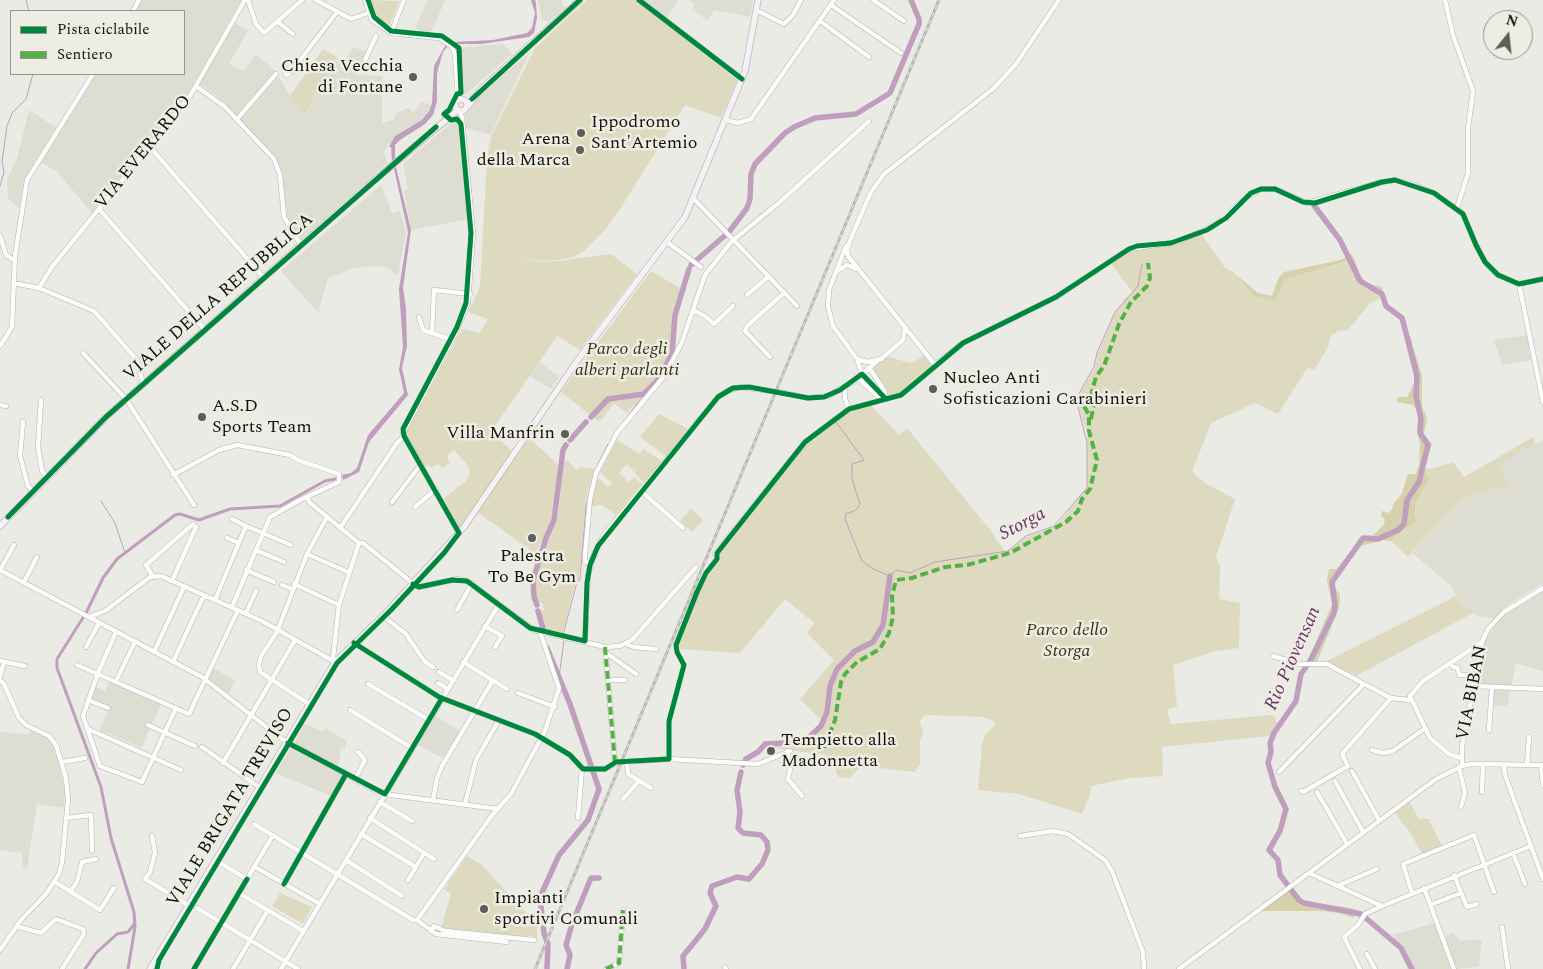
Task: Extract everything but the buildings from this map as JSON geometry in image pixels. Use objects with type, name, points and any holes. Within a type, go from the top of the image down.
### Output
[{"type":"main road","name":"VIALE DELLA REPUBBLICA","points":[[0,526],[91,430],[461,104],[480,90],[580,0]]},
{"type":"main road","name":"VIALE BRIGATA TREVISO","points":[[153,969],[155,961],[188,905],[334,662],[383,616],[460,533],[577,361],[685,217],[742,80],[748,59],[758,0]]},
{"type":"main road","name":"VIALE DELLA REPUBBLICA","points":[[436,127],[461,104]]},
{"type":"street","points":[[246,0],[256,24],[263,32],[268,32],[302,0]]},
{"type":"street","name":"VIA EVERARDO","points":[[39,288],[46,274],[150,147],[196,86],[246,0]]},
{"type":"street","points":[[316,0],[351,19],[368,13]]},
{"type":"street","points":[[364,0],[372,20],[391,33],[434,37],[450,44],[461,104],[473,233],[470,294],[466,314],[404,430],[404,436],[460,533]]},
{"type":"street","points":[[391,33],[404,0]]},
{"type":"street","points":[[639,0],[742,80]]},
{"type":"street","points":[[756,10],[784,24],[793,15],[802,0]]},
{"type":"street","points":[[726,120],[738,123],[751,119],[834,0]]},
{"type":"street","points":[[873,0],[904,21]]},
{"type":"street","points":[[862,374],[857,358],[838,335],[830,316],[828,296],[833,278],[871,192],[884,174],[982,98],[1016,64],[1059,0]]},
{"type":"street","points":[[1445,0],[1453,35],[1473,91],[1468,128],[1468,173],[1457,208]]},
{"type":"street","points":[[831,5],[901,53]]},
{"type":"street","points":[[239,12],[245,7],[250,9]]},
{"type":"street","points":[[286,75],[291,72],[337,12]]},
{"type":"street","points":[[820,21],[869,57]]},
{"type":"street","points":[[278,22],[293,34]]},
{"type":"street","points":[[365,60],[376,36]]},
{"type":"street","points":[[237,119],[276,74]]},
{"type":"street","points":[[0,346],[12,327],[15,261],[25,192],[30,172],[92,75]]},
{"type":"street","points":[[196,86],[225,107],[276,162],[280,175],[284,217],[301,245]]},
{"type":"street","points":[[449,117],[463,120]]},
{"type":"street","points":[[589,564],[585,555],[589,507],[596,474],[619,430],[665,375],[681,346],[705,275],[734,240],[780,202],[869,121]]},
{"type":"street","points":[[150,147],[264,278]]},
{"type":"street","points":[[850,238],[847,250],[848,256],[936,364],[963,343],[1056,296],[1129,248],[1177,242],[1214,226],[1256,191],[1275,189],[1302,202],[1315,202],[1382,182],[1395,180],[1434,193],[1457,208],[1463,214],[1476,245],[1491,269],[1504,280],[1520,284],[1543,279]]},
{"type":"street","points":[[694,199],[797,306]]},
{"type":"street","points":[[99,209],[205,330]]},
{"type":"street","points":[[0,236],[6,255],[15,261]]},
{"type":"street","points":[[667,242],[701,267],[709,269]]},
{"type":"street","points":[[833,278],[840,268],[847,265],[852,266],[861,274]]},
{"type":"street","points":[[701,267],[705,275]]},
{"type":"street","points":[[747,295],[769,276]]},
{"type":"street","points":[[14,283],[39,288],[94,311],[137,360],[143,384]]},
{"type":"street","points":[[1520,284],[1543,402]]},
{"type":"street","points":[[432,333],[434,290],[470,294]]},
{"type":"street","points":[[770,357],[745,331],[747,326],[784,293]]},
{"type":"street","points":[[693,310],[705,316],[714,324],[733,306]]},
{"type":"street","points":[[419,318],[422,329],[452,340]]},
{"type":"street","points":[[779,392],[814,398],[835,393],[870,369],[903,340],[904,326]]},
{"type":"street","points":[[903,340],[917,341]]},
{"type":"street","points":[[82,353],[126,399],[194,505]]},
{"type":"street","points":[[857,358],[867,362],[878,361]]},
{"type":"street","points":[[858,378],[877,396],[886,399],[884,390],[870,369]]},
{"type":"street","points":[[583,641],[586,625],[586,583],[589,564],[601,540],[718,397],[733,388],[749,387],[770,391]]},
{"type":"street","points":[[716,554],[805,442],[848,410],[845,399],[845,387]]},
{"type":"street","points":[[835,393],[845,399]]},
{"type":"street","points":[[41,400],[38,446],[42,471],[46,478]]},
{"type":"street","points":[[0,405],[6,406]]},
{"type":"street","points":[[23,422],[20,456],[28,486],[33,491]]},
{"type":"street","points":[[340,528],[397,443],[404,436]]},
{"type":"street","points":[[173,475],[219,450],[237,445],[290,455],[298,460],[339,474],[340,480],[270,517],[232,607]]},
{"type":"street","points":[[392,502],[421,464]]},
{"type":"street","points":[[415,507],[436,489]]},
{"type":"street","points":[[641,491],[683,528]]},
{"type":"street","points":[[308,498],[309,502],[340,528],[413,584],[419,587],[458,579],[472,583],[526,625],[540,632],[583,641],[605,650],[636,674]]},
{"type":"street","points":[[309,704],[260,672],[259,663],[278,630],[307,554],[327,517]]},
{"type":"street","points":[[232,519],[291,545]]},
{"type":"street","points":[[451,543],[454,534],[452,521]]},
{"type":"street","points":[[153,576],[146,569],[146,565],[195,525],[172,581]]},
{"type":"street","points":[[215,600],[246,526]]},
{"type":"street","points":[[227,538],[239,543]]},
{"type":"street","points":[[334,662],[339,604],[348,572],[361,543]]},
{"type":"street","points":[[14,545],[0,570],[89,615],[99,623],[206,680],[286,742],[385,794],[498,809]]},
{"type":"street","points":[[256,550],[284,562]]},
{"type":"street","points":[[307,554],[348,572]]},
{"type":"street","points":[[24,582],[37,557]]},
{"type":"street","points":[[605,650],[626,644],[696,567]]},
{"type":"street","points":[[246,570],[274,582]]},
{"type":"street","points":[[89,615],[104,610],[153,576],[161,576],[246,613],[334,662]]},
{"type":"street","points":[[419,578],[421,583],[426,585]]},
{"type":"street","points":[[457,610],[472,583]]},
{"type":"street","points":[[282,585],[293,587],[339,604]]},
{"type":"street","points":[[154,652],[184,587]]},
{"type":"street","name":"VIA BIBAN","points":[[1461,807],[1465,793],[1460,767],[1461,758],[1482,642],[1488,629],[1504,612],[1543,588]]},
{"type":"street","points":[[246,613],[256,591]]},
{"type":"street","points":[[173,662],[204,595]]},
{"type":"street","points":[[281,969],[499,604]]},
{"type":"street","points":[[77,665],[189,714],[238,610]]},
{"type":"street","points":[[383,616],[406,634],[425,662],[433,667]]},
{"type":"street","points":[[86,648],[99,623]]},
{"type":"street","points":[[485,626],[502,636],[495,647]]},
{"type":"street","points":[[116,632],[98,673],[83,716],[102,768],[141,784],[176,708]]},
{"type":"street","points":[[416,920],[514,789],[542,738],[554,707],[558,686],[540,632]]},
{"type":"street","points":[[222,763],[295,640]]},
{"type":"street","points":[[116,681],[135,642]]},
{"type":"street","points":[[1410,698],[1423,681],[1482,642]]},
{"type":"street","points":[[354,643],[442,698],[542,738],[572,757],[582,768],[594,770],[607,769],[621,762],[669,759],[758,764],[789,751],[791,765],[788,779],[802,796]]},
{"type":"street","points":[[626,644],[634,648],[656,649]]},
{"type":"street","points":[[605,650],[621,762],[628,774],[651,788]]},
{"type":"street","points":[[1273,656],[1290,662],[1327,664],[1391,698],[1410,698]]},
{"type":"street","points":[[0,676],[2,661],[25,666]]},
{"type":"street","points":[[463,662],[507,689]]},
{"type":"street","points":[[1450,663],[1458,668],[1459,675],[1476,675]]},
{"type":"street","points":[[438,672],[452,680]]},
{"type":"street","points":[[0,680],[4,684],[19,718],[26,725],[49,736],[56,745],[62,762],[67,789],[62,866],[55,882],[16,926],[0,950]]},
{"type":"street","points":[[433,800],[440,772],[493,680]]},
{"type":"street","points":[[608,680],[625,680]]},
{"type":"street","points":[[438,683],[448,689]]},
{"type":"street","points":[[368,684],[429,720]]},
{"type":"street","points":[[1279,772],[1364,684]]},
{"type":"street","points":[[1474,686],[1543,689]]},
{"type":"street","points":[[1489,730],[1492,687]]},
{"type":"street","points":[[518,693],[554,707]]},
{"type":"street","points":[[1301,791],[1303,792],[1348,766],[1342,754],[1391,698]]},
{"type":"street","points":[[1410,698],[1424,729],[1435,743],[1449,754],[1461,758]]},
{"type":"street","points":[[88,700],[108,708]]},
{"type":"street","points":[[350,710],[412,748]]},
{"type":"street","points":[[465,804],[476,760],[499,720]]},
{"type":"street","points":[[148,725],[195,746]]},
{"type":"street","points":[[88,729],[181,770]]},
{"type":"street","points":[[1372,750],[1383,753],[1393,751],[1424,729]]},
{"type":"street","points":[[1527,765],[1529,737]]},
{"type":"street","points":[[202,747],[222,763],[259,787]]},
{"type":"street","points":[[355,779],[365,760],[358,752]]},
{"type":"street","points":[[62,762],[85,758]]},
{"type":"street","points":[[1482,792],[1483,764]]},
{"type":"street","points":[[1180,969],[1436,779],[1460,767],[1483,764],[1504,766],[1542,765],[1543,784]]},
{"type":"street","points":[[1504,766],[1505,775],[1531,846],[1540,863],[1543,879]]},
{"type":"street","points":[[578,818],[582,768]]},
{"type":"street","points":[[1352,771],[1379,820]]},
{"type":"street","points":[[284,884],[346,774]]},
{"type":"street","points":[[623,799],[639,781]]},
{"type":"street","points":[[1335,781],[1363,832]]},
{"type":"street","points":[[1317,792],[1347,844]]},
{"type":"street","points":[[380,802],[412,821]]},
{"type":"street","points":[[66,818],[91,815],[92,851]]},
{"type":"street","points":[[370,818],[434,859]]},
{"type":"street","points":[[254,824],[413,920],[416,920],[431,931],[446,936],[507,942]]},
{"type":"street","points":[[1020,836],[1053,832],[1068,834],[1105,860],[1112,871],[1145,956],[1144,969]]},
{"type":"street","points":[[361,834],[416,867]]},
{"type":"street","points":[[194,969],[273,835]]},
{"type":"street","points":[[1412,892],[1403,864],[1474,835],[1494,892]]},
{"type":"street","points":[[152,836],[155,854],[150,872],[145,879],[188,905]]},
{"type":"street","points":[[1360,969],[1344,937],[1345,933],[1357,926],[1365,914],[1412,892],[1531,846]]},
{"type":"street","points":[[408,880],[424,853]]},
{"type":"street","points":[[1513,853],[1525,884]]},
{"type":"street","points":[[70,892],[76,882],[82,862],[96,859]]},
{"type":"street","points":[[215,860],[247,879]]},
{"type":"street","points":[[346,860],[402,896]]},
{"type":"street","points":[[255,867],[320,904]]},
{"type":"street","points":[[1337,886],[1377,869]]},
{"type":"street","points":[[1309,873],[1382,906]]},
{"type":"street","points":[[1454,875],[1467,907],[1477,904]]},
{"type":"street","points":[[55,882],[100,910],[114,888]]},
{"type":"street","points":[[1424,888],[1454,969]]},
{"type":"street","points":[[239,893],[303,931]]},
{"type":"street","points":[[1430,905],[1461,893]]},
{"type":"street","points":[[197,908],[298,969]]},
{"type":"street","points":[[233,969],[268,910]]},
{"type":"street","points":[[606,969],[619,964],[623,910]]},
{"type":"street","points":[[16,926],[42,933],[56,919],[82,929],[84,934],[62,969]]},
{"type":"street","points":[[431,931],[434,926],[446,930],[534,940]]},
{"type":"street","points":[[1502,927],[1508,969]]},
{"type":"street","points":[[1367,954],[1375,969]]},
{"type":"shaded area","points":[[141,0],[241,0],[188,95],[92,213],[57,172],[36,159],[23,186],[19,208],[8,198],[7,180],[17,158],[29,110],[60,130],[95,75],[185,75],[185,10],[136,10]]},
{"type":"shaded area","points":[[427,0],[445,0],[431,33],[418,32],[419,30],[415,29]]},
{"type":"shaded area","points":[[531,0],[535,0],[536,3],[537,18],[534,33],[529,37],[481,44],[454,44],[452,42],[493,40],[527,33],[532,28],[535,13]]},
{"type":"shaded area","points":[[538,0],[561,0],[565,8],[548,22],[542,20]]},
{"type":"shaded area","points":[[641,0],[678,0],[666,19]]},
{"type":"shaded area","points":[[688,0],[753,0],[750,17],[714,10],[708,21],[692,9],[694,4]]},
{"type":"shaded area","points":[[235,23],[248,31],[229,64],[244,71],[256,54],[275,71],[304,118],[337,58],[345,60],[353,47],[367,52],[355,75],[382,76],[382,123],[395,119],[396,113],[408,108],[413,113],[422,101],[431,106],[422,120],[398,134],[384,151],[387,163],[300,240],[287,218],[282,172],[277,160],[224,102],[199,83]]},
{"type":"shaded area","points":[[446,44],[448,46],[443,52],[437,73],[437,101],[433,115],[425,124],[395,145],[395,158],[392,161],[391,147],[389,147],[395,136],[422,120],[429,111],[432,103],[434,66]]},
{"type":"shaded area","points":[[503,44],[512,54],[466,94],[462,93],[458,55],[460,48]]},
{"type":"shaded area","points":[[529,53],[491,135],[466,128],[465,114],[477,97]]},
{"type":"shaded area","points":[[455,120],[460,124],[469,219],[411,230],[404,191],[408,189],[403,164]]},
{"type":"shaded area","points":[[396,167],[411,230],[403,288],[406,308],[407,346],[402,368],[408,395],[369,442],[359,472],[343,480],[342,475],[351,473],[357,468],[368,435],[404,393],[399,369],[403,347],[399,289],[408,232],[394,169]]},
{"type":"shaded area","points":[[381,185],[392,213],[400,211],[406,232],[398,276],[387,267],[377,266],[354,268],[328,278],[318,313],[281,271]]},
{"type":"shaded area","points":[[1352,254],[1361,276],[1367,283],[1382,287],[1384,294],[1363,281],[1351,260],[1285,279],[1275,301],[1255,296],[1235,274],[1258,293],[1272,296],[1279,277],[1284,272],[1340,260]]},
{"type":"shaded area","points":[[1407,335],[1410,336],[1422,376],[1422,406],[1427,418],[1424,434],[1432,444],[1424,468],[1429,480],[1416,501],[1415,521],[1391,541],[1383,540],[1361,546],[1336,580],[1334,588],[1340,594],[1339,608],[1317,662],[1307,663],[1332,604],[1327,580],[1329,569],[1336,569],[1360,540],[1368,535],[1372,536],[1383,526],[1385,520],[1381,516],[1382,511],[1389,513],[1393,504],[1401,495],[1408,474],[1416,474],[1419,465],[1418,413],[1413,405],[1397,402],[1398,397],[1407,397],[1415,381],[1405,340]]},
{"type":"shaded area","points":[[1527,335],[1531,360],[1502,365],[1494,340]]},
{"type":"shaded area","points":[[540,362],[559,377],[551,389],[530,376]]},
{"type":"shaded area","points":[[1543,440],[1543,583],[1513,601],[1500,612],[1497,619],[1477,616],[1461,605],[1451,586],[1412,553],[1450,509],[1462,499],[1472,494],[1510,486],[1500,462]]},
{"type":"shaded area","points":[[1543,589],[1543,671],[1516,663],[1507,707],[1488,704],[1491,685],[1474,688],[1480,655],[1487,636],[1503,616],[1516,605]]},
{"type":"shaded area","points":[[213,668],[235,680],[229,694],[208,678]]},
{"type":"shaded area","points":[[110,680],[162,703],[151,725],[162,734],[150,728],[142,748],[105,732],[99,732],[109,707],[91,698],[94,686],[105,691]]},
{"type":"shaded area","points":[[434,715],[460,731],[444,759],[416,744]]},
{"type":"shaded area","points":[[304,723],[322,731],[325,728],[347,741],[344,751],[343,747],[341,748],[338,767],[294,744]]},
{"type":"shaded area","points":[[32,730],[35,733],[47,736],[56,750],[65,793],[64,808],[37,804],[27,869],[23,867],[22,853],[0,850],[0,732],[29,734]]},
{"type":"shaded area","points":[[291,747],[343,775],[331,796],[276,773]]},
{"type":"shaded area","points":[[1291,888],[1304,901],[1351,908],[1362,912],[1403,946],[1414,969],[1408,969],[1399,950],[1370,924],[1355,915],[1353,918],[1339,913],[1321,911],[1261,911]]},
{"type":"shaded area","points":[[1435,923],[1451,969],[1414,969],[1406,951],[1391,935]]},
{"type":"shaded area","points":[[1453,932],[1460,941],[1482,939],[1479,967],[1456,969],[1445,937]]},
{"type":"green space","points":[[370,0],[399,1],[389,27],[376,17]]},
{"type":"green space","name":"Ippodromo Sant'Artemio","points":[[587,0],[636,0],[737,80],[721,118],[685,105],[622,206],[606,229],[583,252],[573,257],[558,260],[539,261],[517,256],[539,262],[558,261],[611,254],[637,274],[580,350],[557,336],[491,432],[512,451],[461,526],[458,527],[444,498],[466,481],[470,473],[468,465],[454,450],[448,455],[447,458],[450,462],[443,469],[438,464],[431,468],[428,465],[425,467],[406,433],[462,329],[480,333],[488,319],[468,312],[480,287],[487,157],[491,137],[535,48]]},
{"type":"green space","points":[[323,49],[337,57],[304,117],[290,96]]},
{"type":"green space","name":"Parco dello Storga","points":[[1201,233],[1225,268],[1235,274],[1255,295],[1276,301],[1281,283],[1286,278],[1350,261],[1361,282],[1383,297],[1369,304],[1348,330],[1338,331],[1331,336],[1329,345],[1314,371],[1308,367],[1278,414],[1255,403],[1211,423],[1192,472],[1206,484],[1235,499],[1216,557],[1220,566],[1219,599],[1240,603],[1239,648],[1216,651],[1173,665],[1177,707],[1167,709],[1171,724],[1271,715],[1275,717],[1278,726],[1269,736],[1162,747],[1163,776],[1130,778],[1091,786],[1089,798],[1082,814],[1019,794],[978,790],[982,745],[985,735],[995,725],[995,722],[983,717],[925,715],[920,721],[923,734],[920,741],[920,765],[915,772],[862,766],[849,778],[838,777],[831,757],[771,746],[808,743],[821,729],[827,717],[828,714],[824,714],[821,720],[800,699],[834,660],[807,633],[814,623],[785,599],[740,653],[680,649],[677,646],[702,584],[718,561],[721,551],[800,450],[847,413],[870,404],[899,435],[907,428],[1006,552],[1024,538],[1053,527],[1060,522],[1088,485],[1087,433],[1077,402],[1081,391],[1095,368],[1098,354],[1115,313],[1125,299],[1133,293],[1110,262],[1132,248],[1155,246]]},
{"type":"green space","name":"Parco degli alberi parlanti","points":[[651,271],[680,288],[674,318],[670,356],[655,381],[627,413],[614,403],[602,419],[598,421],[561,392]]},
{"type":"green space","points":[[924,354],[933,367],[900,394],[887,396],[872,369],[886,356],[910,363],[919,359]]},
{"type":"green space","points":[[659,414],[688,429],[666,456],[640,437]]},
{"type":"green space","points":[[1533,437],[1535,444],[1500,463],[1510,486],[1472,494],[1462,499],[1450,509],[1408,557],[1391,541],[1403,532],[1416,515],[1416,501],[1429,480],[1424,468],[1431,469],[1453,462],[1464,477]]},
{"type":"green space","points":[[529,438],[561,467],[550,526],[535,553],[477,512]]},
{"type":"green space","points":[[617,440],[640,454],[643,449],[662,461],[644,483],[627,464],[619,473],[629,482],[634,477],[642,484],[616,515],[601,505],[590,506],[597,477],[608,487],[612,483],[600,472]]},
{"type":"green space","points":[[567,460],[577,470],[580,467],[594,469],[586,498],[579,580],[576,580],[562,635],[543,629],[541,611],[544,609],[542,602],[537,602],[534,585],[545,542],[558,516],[564,463]]},
{"type":"green space","points":[[691,509],[703,520],[692,532],[680,521]]},
{"type":"green space","points":[[1456,596],[1461,605],[1473,613],[1356,676],[1325,662]]},
{"type":"green space","points":[[1409,801],[1419,819],[1429,819],[1442,846],[1423,855],[1409,831],[1394,812]]},
{"type":"green space","name":"Impianti sportivi Comunali","points":[[467,856],[482,865],[537,925],[537,939],[530,935],[525,938],[441,928],[451,894],[444,889]]},
{"type":"green space","points":[[280,893],[312,907],[303,924],[272,906]]},
{"type":"waterway","points":[[26,0],[29,10]]},
{"type":"waterway","points":[[691,265],[729,232],[747,208],[750,199],[751,174],[755,164],[785,133],[815,118],[856,114],[890,93],[919,24],[919,19],[911,0]]},
{"type":"waterway","points":[[0,186],[4,172],[2,162],[7,126],[12,113],[26,99],[33,75]]},
{"type":"waterway","name":"Rio Piovensan","points":[[1313,204],[1340,240],[1360,281],[1382,294],[1386,306],[1402,318],[1417,375],[1416,396],[1421,419],[1420,433],[1428,445],[1419,482],[1407,500],[1404,524],[1398,530],[1378,539],[1363,538],[1332,582],[1334,613],[1309,663],[1301,674],[1296,701],[1274,733],[1270,743],[1271,752],[1268,763],[1275,787],[1286,809],[1280,831],[1269,850],[1278,860],[1280,875],[1299,900],[1304,903],[1361,914],[1401,948],[1412,969]]},
{"type":"waterway","name":"Storga","points":[[836,422],[864,460],[852,464],[852,479],[860,504],[856,510],[846,514],[845,519],[862,561],[873,569],[890,576],[896,570],[910,573],[935,562],[1008,551],[1026,536],[1054,526],[1087,488],[1087,443],[1076,399],[1094,367],[1097,353],[1115,312],[1138,286],[1142,264]]},
{"type":"waterway","points":[[591,417],[608,399],[644,394],[657,381],[672,354],[675,315],[689,269]]},
{"type":"waterway","points":[[613,436],[644,394]]},
{"type":"waterway","points":[[570,440],[586,422]]},
{"type":"waterway","points":[[595,470],[608,444]]},
{"type":"waterway","points":[[537,605],[534,597],[533,580],[546,538],[554,520],[563,450],[566,445]]},
{"type":"waterway","points":[[563,635],[577,582],[580,580],[586,506],[593,476]]},
{"type":"waterway","points":[[128,969],[135,927],[134,912],[111,838],[101,787],[57,668],[57,659],[86,613],[103,578],[117,559],[175,515],[180,514],[199,520],[230,509],[280,506],[325,481],[340,478]]},
{"type":"waterway","points":[[101,501],[115,523],[125,553]]},
{"type":"waterway","points":[[743,765],[746,759],[758,752],[765,744],[804,742],[821,726],[827,712],[830,686],[837,669],[855,651],[873,642],[883,625],[890,576]]},
{"type":"waterway","points":[[538,611],[543,629]]},
{"type":"waterway","points":[[559,677],[564,641]]},
{"type":"waterway","points":[[547,648],[570,704],[599,789],[588,820],[559,855],[540,897],[544,933],[548,944],[547,969]]},
{"type":"waterway","points":[[684,969],[683,956],[705,929],[716,906],[710,893],[712,886],[737,877],[749,879],[762,864],[768,850],[767,842],[761,835],[743,833],[738,828],[740,812],[737,790],[741,772]]},
{"type":"waterway","points":[[567,969],[570,955],[566,945],[572,924],[591,878],[599,878]]},
{"type":"waterway","points":[[85,969],[96,953],[117,934],[128,932],[135,923]]},
{"type":"railway","points":[[535,969],[939,0]]},
{"type":"marked path","points":[[819,746],[831,746],[828,738],[835,720],[841,682],[845,674],[857,662],[880,649],[889,633],[893,617],[892,596],[896,580],[912,578],[945,567],[967,565],[1010,553],[1066,522],[1078,511],[1082,499],[1090,489],[1097,460],[1089,431],[1089,415],[1081,401],[1091,395],[1096,377],[1104,366],[1119,324],[1131,302],[1147,286],[1150,278],[1148,263]]},
{"type":"marked path","points":[[1091,419],[1097,389]]},
{"type":"marked path","points":[[605,647],[615,762]]},
{"type":"marked path","points":[[606,969],[619,963],[623,910]]},
{"type":"cycle path","points":[[368,0],[374,17],[391,31],[442,36],[459,48],[461,93],[457,94],[449,110],[444,114],[451,120],[457,119],[461,124],[471,233],[466,303],[457,327],[403,429],[404,436],[459,533]]},
{"type":"cycle path","points":[[472,99],[580,0]]},
{"type":"cycle path","points":[[639,0],[742,79]]},
{"type":"cycle path","points":[[8,517],[106,417],[436,127]]},
{"type":"cycle path","points":[[354,643],[439,697],[535,734],[570,755],[583,769],[605,769],[616,762],[669,759],[669,721],[684,665],[677,652],[676,645],[697,592],[706,573],[717,559],[717,553],[805,442],[849,409],[901,395],[963,343],[1056,297],[1129,249],[1137,246],[1171,243],[1207,230],[1226,218],[1251,193],[1261,189],[1275,189],[1303,202],[1315,203],[1382,182],[1395,180],[1434,193],[1463,214],[1485,262],[1498,275],[1519,284],[1543,279]]},
{"type":"cycle path","points":[[413,584],[419,587],[452,580],[467,581],[530,628],[585,641],[587,583],[590,565],[598,546],[718,397],[733,388],[749,387],[808,398],[824,397],[840,390],[862,374],[886,399]]},
{"type":"cycle path","points":[[157,969],[159,960],[337,663],[391,610],[444,553],[459,533]]},
{"type":"cycle path","points":[[288,743],[385,794],[442,698]]},
{"type":"cycle path","points":[[284,884],[346,774]]},
{"type":"cycle path","points":[[194,969],[247,879]]},
{"type":"place","name":"Chiesa Vecchia di Fontane","points":[[413,77]]},
{"type":"place","name":"Ippodromo Sant'Artemio","points":[[581,133]]},
{"type":"place","name":"Arena della Marca","points":[[580,150]]},
{"type":"place","name":"Nucleo Anti Sofisticazioni Carabinieri","points":[[933,389]]},
{"type":"place","name":"A.S.D Sports Team","points":[[202,417]]},
{"type":"place","name":"Villa Manfrin","points":[[565,434]]},
{"type":"place","name":"Palestra To Be Gym","points":[[532,538]]},
{"type":"place","name":"Tempietto alla Madonnetta","points":[[771,751]]},
{"type":"place","name":"Impianti sportivi Comunali","points":[[484,909]]}]
